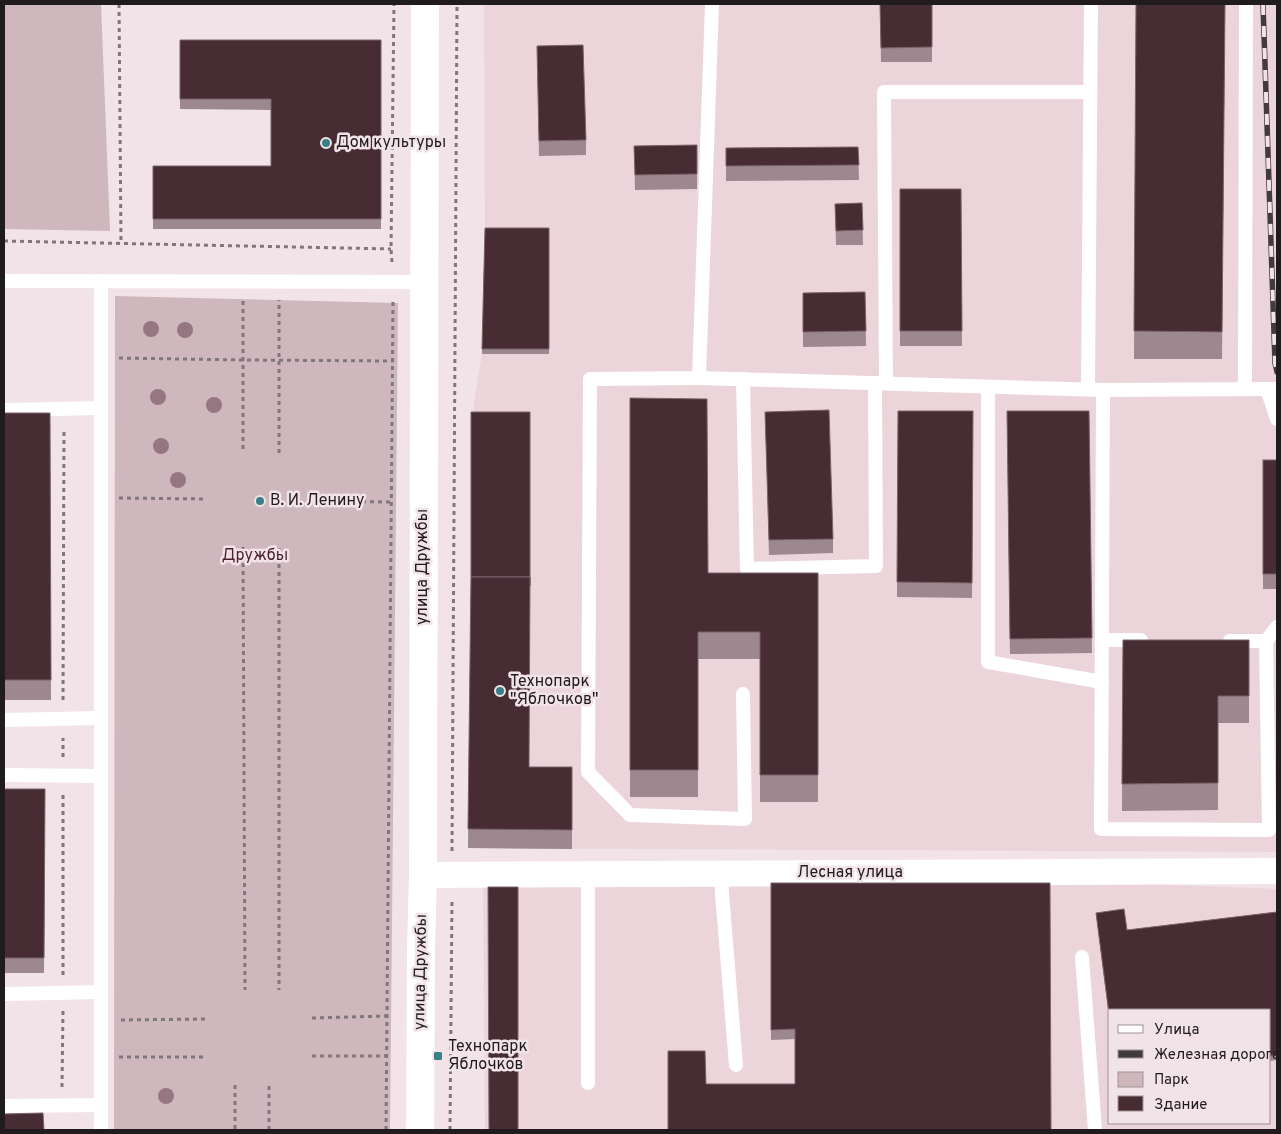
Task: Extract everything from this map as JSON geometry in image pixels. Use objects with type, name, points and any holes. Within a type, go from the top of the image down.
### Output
[{"type":"main road","name":"улица Дружбы","points":[[420,1130],[425,4]]},
{"type":"street","name":"Лесная улица","points":[[422,875],[1277,871]]},
{"type":"lane","points":[[699,378],[712,4]]},
{"type":"lane","points":[[1088,389],[1091,4]]},
{"type":"lane","points":[[1245,389],[1246,4]]},
{"type":"lane","points":[[743,380],[747,569],[876,566],[884,92],[1090,92]]},
{"type":"lane","points":[[4,281],[424,282]]},
{"type":"lane","points":[[101,281],[101,1130]]},
{"type":"lane","points":[[743,694],[745,818],[630,814],[588,772],[590,379],[699,378],[1103,390],[1272,389],[1277,419]]},
{"type":"lane","points":[[988,386],[988,662],[1102,682]]},
{"type":"lane","points":[[1103,390],[1101,829],[1273,830],[1272,730],[1266,641],[1277,627]]},
{"type":"lane","points":[[4,410],[101,408]]},
{"type":"lane","points":[[1102,640],[1150,640]]},
{"type":"lane","points":[[1218,641],[1266,641]]},
{"type":"lane","points":[[4,720],[101,718]]},
{"type":"lane","points":[[4,775],[101,776]]},
{"type":"lane","points":[[721,873],[736,1065]]},
{"type":"lane","points":[[588,874],[588,1083]]},
{"type":"lane","points":[[1082,957],[1094,1130]]},
{"type":"lane","points":[[4,994],[101,992]]},
{"type":"lane","points":[[4,1106],[101,1105]]},
{"type":"path","points":[[119,4],[121,243]]},
{"type":"path","points":[[386,1130],[392,502],[393,282],[391,249],[394,4]]},
{"type":"path","points":[[450,1130],[457,4]]},
{"type":"path","points":[[4,241],[391,249]]},
{"type":"path","points":[[243,281],[243,453]]},
{"type":"path","points":[[279,453],[280,282]]},
{"type":"path","points":[[101,357],[393,361]]},
{"type":"path","points":[[101,498],[207,499]]},
{"type":"path","points":[[314,501],[392,502]]},
{"type":"path","points":[[243,548],[245,990]]},
{"type":"path","points":[[279,548],[279,990]]},
{"type":"path","points":[[312,1018],[387,1016]]},
{"type":"path","points":[[101,1021],[205,1019]]},
{"type":"path","points":[[312,1056],[386,1056]]},
{"type":"path","points":[[101,1057],[205,1057]]},
{"type":"path","points":[[269,1084],[269,1130]]},
{"type":"path","points":[[235,1085],[235,1130]]},
{"type":"shaded area","points":[[484,4],[1277,4],[1277,852],[468,848],[471,422],[482,354],[485,233]]},
{"type":"shaded area","points":[[1103,882],[1277,889],[1277,1130],[485,1130],[483,887]]},
{"type":"green space","points":[[4,4],[101,4],[110,231],[4,229]]},
{"type":"green space","name":"Дружбы","points":[[115,296],[398,303],[390,1130],[114,1130]]},
{"type":"building","points":[[880,4],[932,4],[932,47],[881,48]]},
{"type":"building","points":[[1136,4],[1225,4],[1222,332],[1134,331]]},
{"type":"building","name":"Дом культуры","points":[[180,40],[381,40],[381,219],[153,219],[153,166],[271,166],[271,99],[180,99]]},
{"type":"building","points":[[583,45],[586,140],[539,141],[537,46]]},
{"type":"building","points":[[697,145],[697,174],[635,175],[634,146]]},
{"type":"building","points":[[858,147],[859,165],[726,166],[726,148]]},
{"type":"building","points":[[900,189],[961,189],[962,331],[900,331]]},
{"type":"building","points":[[862,203],[863,230],[836,231],[835,204]]},
{"type":"building","points":[[485,228],[549,228],[549,349],[482,349]]},
{"type":"building","points":[[865,292],[866,331],[803,332],[803,293]]},
{"type":"building","points":[[630,398],[707,399],[708,573],[818,573],[818,775],[760,775],[760,632],[698,632],[698,770],[630,770]]},
{"type":"building","points":[[829,410],[833,539],[769,540],[765,412]]},
{"type":"building","points":[[898,411],[973,411],[972,583],[897,582]]},
{"type":"building","points":[[1007,411],[1089,411],[1092,638],[1010,639]]},
{"type":"building","points":[[471,412],[530,412],[530,577],[471,577]]},
{"type":"building","points":[[4,413],[50,413],[51,680],[4,680]]},
{"type":"building","points":[[1263,460],[1277,460],[1277,574],[1263,574]]},
{"type":"building","name":"Технопарк \"Яблочков\"","points":[[471,577],[530,577],[529,767],[572,767],[572,830],[468,829]]},
{"type":"building","points":[[1123,640],[1249,640],[1249,696],[1218,696],[1218,783],[1122,784]]},
{"type":"building","points":[[4,789],[45,789],[44,958],[4,958]]},
{"type":"building","points":[[771,883],[1050,883],[1051,1130],[668,1130],[668,1051],[705,1051],[706,1084],[795,1084],[795,1029],[771,1030]]},
{"type":"building","points":[[488,887],[518,887],[518,1130],[489,1130]]},
{"type":"building","points":[[1124,909],[1127,930],[1277,912],[1277,1055],[1271,1056],[1271,1009],[1108,1009],[1096,913]]},
{"type":"building","points":[[43,1113],[44,1130],[4,1130],[4,1114]]},
{"type":"railway","points":[[1263,4],[1275,363],[1277,372]]},
{"type":"place","name":"Дом культуры","points":[[326,143]]},
{"type":"place","name":"В. И. Ленину","points":[[260,501]]},
{"type":"place","name":"Технопарк \"Яблочков\"","points":[[500,691]]},
{"type":"place","name":"Технопарк Яблочков","points":[[438,1056]]}]
